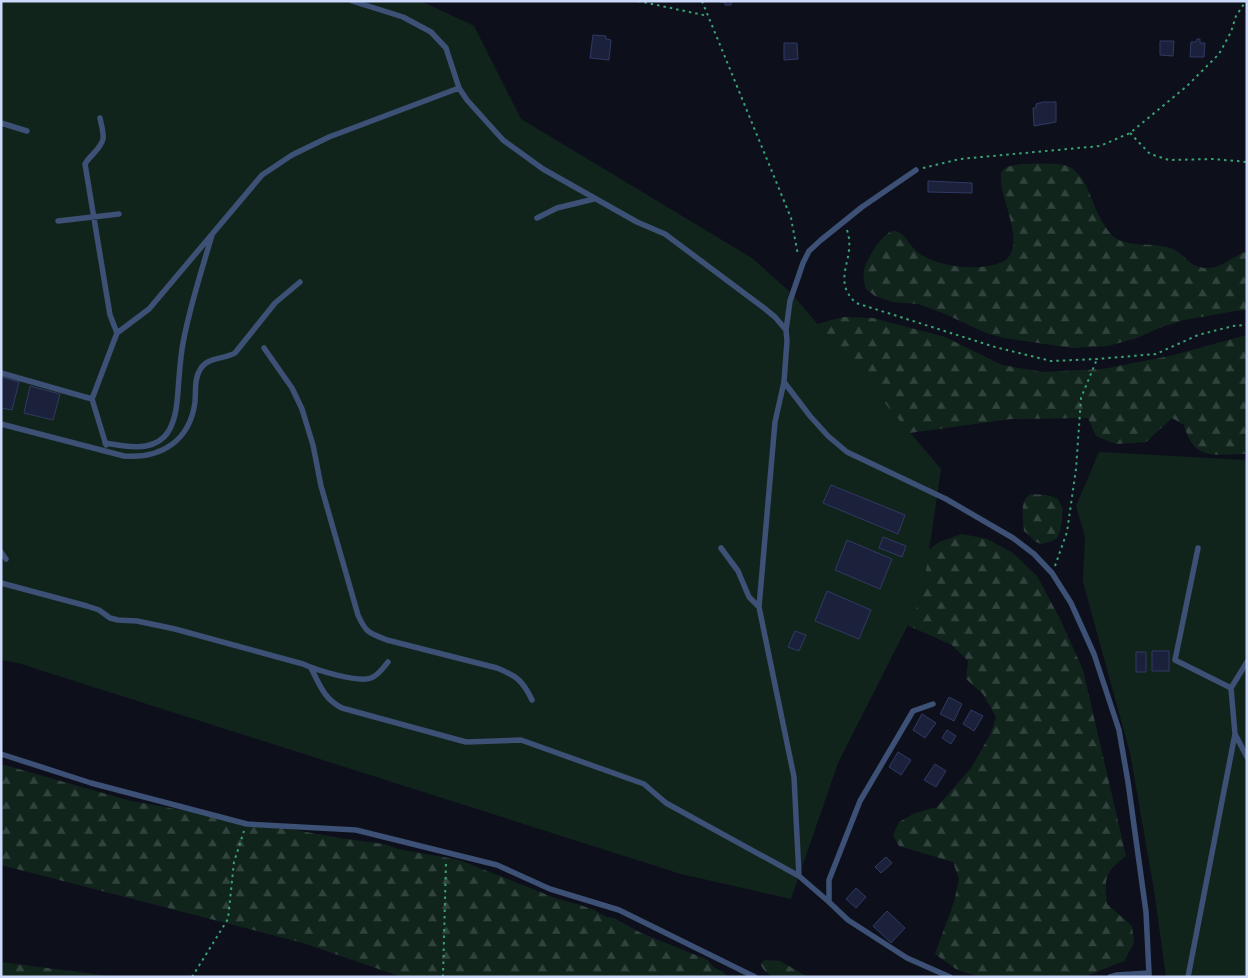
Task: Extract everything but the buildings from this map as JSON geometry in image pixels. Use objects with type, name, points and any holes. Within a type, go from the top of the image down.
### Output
[{"type":"lane","points":[[352,1],[404,17],[431,32],[446,48],[459,88],[467,100],[503,140],[543,169],[594,199],[637,222],[665,234],[764,308],[786,330]]},
{"type":"lane","points":[[108,453],[92,399],[117,333],[149,309],[262,175],[292,155],[329,137],[459,88]]},
{"type":"lane","points":[[100,118],[103,140],[85,164],[110,315],[117,333]]},
{"type":"lane","points":[[1,123],[27,131]]},
{"type":"lane","points":[[799,876],[794,777],[759,607],[775,422],[784,382],[786,330],[790,301],[803,263],[809,252],[844,221],[916,170]]},
{"type":"lane","points":[[537,218],[557,208],[594,199]]},
{"type":"lane","points":[[58,221],[119,214]]},
{"type":"lane","points":[[105,443],[140,447],[151,444],[164,438],[173,422],[178,399],[182,351],[187,321],[212,233]]},
{"type":"lane","points":[[1,424],[124,456],[142,455],[162,450],[185,432],[193,414],[196,378],[199,370],[208,362],[235,353],[275,304],[300,282]]},
{"type":"lane","points":[[264,348],[292,388],[302,409],[313,445],[321,486],[358,615],[364,628],[371,634],[386,640],[497,668],[520,680],[527,688],[532,700]]},
{"type":"lane","points":[[1,373],[92,399]]},
{"type":"lane","points":[[784,382],[810,416],[828,436],[847,452],[946,500],[1013,538],[1034,554],[1052,573],[1070,603],[1094,654],[1119,730],[1146,912],[1149,975],[1117,974],[1110,977]]},
{"type":"lane","points":[[721,548],[738,571],[749,597],[759,607]]},
{"type":"lane","points":[[1198,548],[1175,660],[1230,688]]},
{"type":"lane","points":[[1,552],[6,559]]},
{"type":"lane","points":[[1,583],[87,606],[99,610],[110,618],[175,629],[303,664],[311,668],[365,680],[378,674],[388,662]]},
{"type":"lane","points":[[1188,977],[1235,734],[1230,688],[1247,662]]},
{"type":"lane","points":[[311,668],[331,703],[342,708],[466,742],[521,740],[644,784],[666,803],[799,876],[848,920],[907,958],[950,977]]},
{"type":"lane","points":[[829,902],[830,880],[860,801],[913,711],[933,704]]},
{"type":"lane","points":[[1235,734],[1247,757]]},
{"type":"lane","points":[[1,754],[91,783],[247,824],[356,830],[497,865],[550,889],[619,910],[755,977]]},
{"type":"path","points":[[638,1],[708,16]]},
{"type":"path","points":[[702,1],[791,218],[797,253],[803,263]]},
{"type":"path","points":[[916,170],[960,159],[1100,146],[1130,133],[1187,86],[1219,54],[1231,32],[1236,16],[1246,1]]},
{"type":"path","points":[[1130,133],[1150,154],[1169,160],[1213,159],[1247,162]]},
{"type":"path","points":[[844,221],[850,237],[850,249],[843,278],[848,295],[856,303],[995,347],[1051,360],[1097,359],[1156,354],[1198,335],[1233,326],[1247,325]]},
{"type":"path","points":[[1052,573],[1067,532],[1076,469],[1081,398],[1097,359]]},
{"type":"path","points":[[192,977],[228,919],[234,862],[247,824]]},
{"type":"path","points":[[443,977],[446,852]]},
{"type":"green space","points":[[1,1],[421,1],[474,26],[521,119],[752,258],[792,294],[941,469],[922,597],[838,763],[791,899],[681,874],[18,663],[1,660]]},
{"type":"green space","points":[[1021,164],[1056,164],[1073,169],[1085,183],[1106,228],[1114,237],[1121,241],[1158,245],[1173,249],[1194,265],[1202,268],[1215,267],[1247,251],[1247,310],[1184,320],[1137,338],[1108,346],[1072,348],[1004,338],[986,333],[943,313],[918,304],[893,302],[875,296],[866,289],[864,282],[865,265],[882,239],[892,231],[903,235],[921,255],[939,263],[961,267],[983,267],[1002,262],[1009,256],[1013,247],[1013,237],[1012,225],[1002,190],[1001,174],[1003,170],[1011,166]]},
{"type":"green space","points":[[843,317],[873,318],[945,337],[1002,365],[1043,372],[1103,369],[1170,356],[1247,335],[1247,454],[1216,455],[1200,450],[1188,437],[1184,425],[1172,418],[1146,442],[1116,444],[1096,436],[1088,418],[1011,419],[902,434],[817,324]]},
{"type":"green space","points":[[1099,452],[1247,460],[1247,977],[1166,977],[1154,890],[1130,753],[1083,582],[1085,537],[1076,506]]},
{"type":"green space","points":[[1030,494],[1047,495],[1058,499],[1063,509],[1060,532],[1057,538],[1052,541],[1041,544],[1024,531],[1023,506]]},
{"type":"green space","points":[[962,534],[987,539],[1013,553],[1037,576],[1060,619],[1083,670],[1126,856],[1110,871],[1108,876],[1106,882],[1107,904],[1132,926],[1134,943],[1124,961],[1084,977],[979,977],[956,969],[935,954],[954,902],[959,879],[953,862],[899,846],[893,835],[899,822],[915,813],[937,807],[971,768],[991,733],[996,717],[983,694],[966,679],[968,661],[952,645],[909,626],[897,614],[919,557],[939,542]]},
{"type":"green space","points":[[1,764],[131,801],[384,844],[398,849],[459,860],[558,899],[614,918],[641,933],[708,960],[728,977],[402,977],[303,943],[1,865]]},
{"type":"green space","points":[[765,960],[780,961],[808,977],[772,977],[760,964]]},
{"type":"green space","points":[[1,962],[117,977],[1,977]]}]
